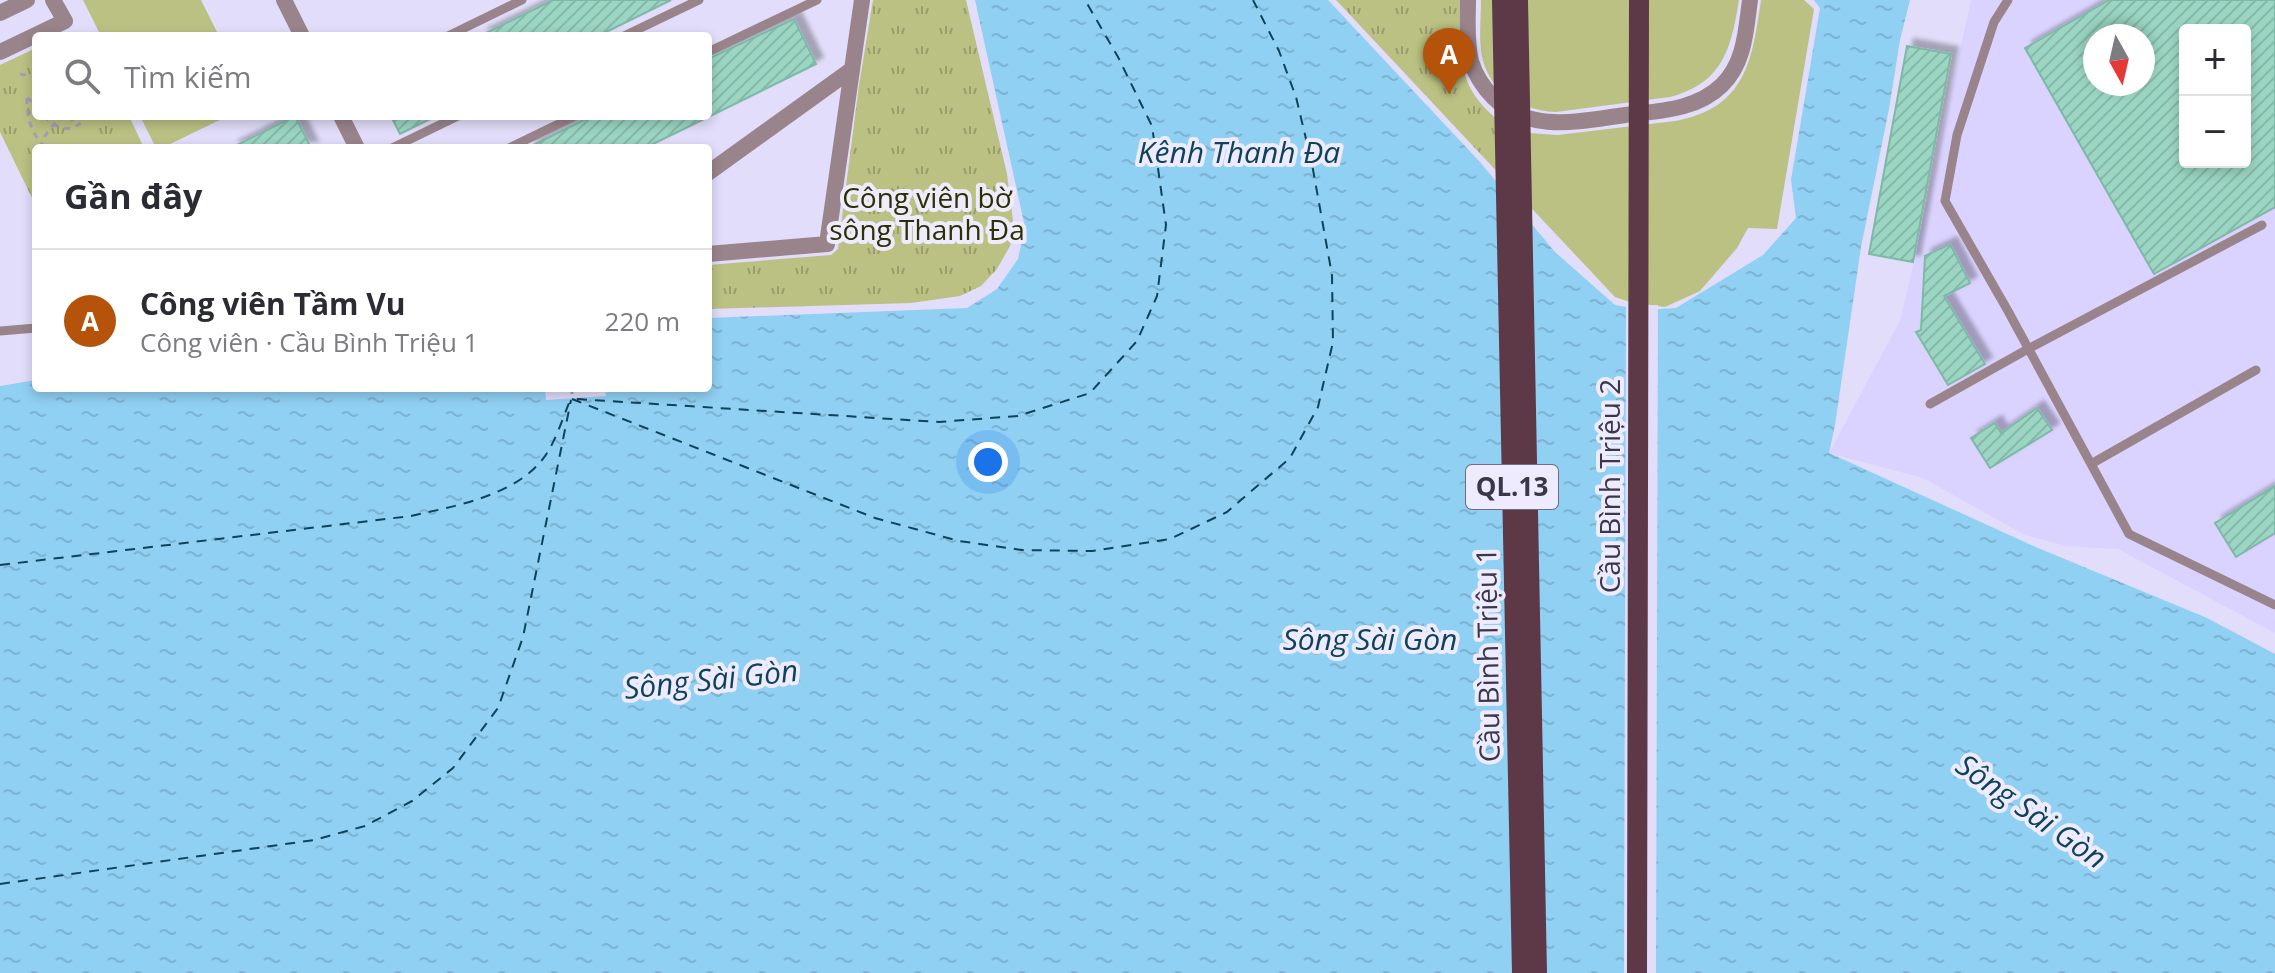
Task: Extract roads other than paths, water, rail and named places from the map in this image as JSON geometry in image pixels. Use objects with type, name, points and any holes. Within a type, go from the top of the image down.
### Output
[{"type":"main road","name":"Cầu Bình Triệu 1","points":[[1502,0],[1522,973]]},
{"type":"main road","name":"Cầu Bình Triệu 1","points":[[1518,0],[1537,973]]},
{"type":"main road","name":"Cầu Bình Triệu 2","points":[[1637,973],[1639,0]]},
{"type":"street","points":[[0,13],[27,0]]},
{"type":"street","points":[[42,32],[65,21],[53,0]]},
{"type":"street","points":[[284,0],[300,32]]},
{"type":"street","points":[[712,254],[827,244],[862,0]]},
{"type":"street","points":[[1468,0],[1470,52],[1483,88],[1501,106],[1520,116],[1541,122],[1562,123],[1667,110],[1709,97],[1725,83],[1736,66],[1743,46],[1750,0]]},
{"type":"street","points":[[0,52],[32,37]]},
{"type":"street","points":[[712,170],[851,70]]},
{"type":"street","points":[[343,120],[355,144]]},
{"type":"lane","points":[[456,32],[522,0]]},
{"type":"lane","points":[[632,32],[699,0]]},
{"type":"lane","points":[[712,50],[817,0]]},
{"type":"lane","points":[[2008,0],[1994,22],[1962,121],[1945,201],[2129,534],[2275,605]]},
{"type":"lane","points":[[400,144],[450,120]]},
{"type":"lane","points":[[517,144],[567,120]]},
{"type":"lane","points":[[1930,404],[2262,225]]},
{"type":"lane","points":[[0,331],[32,328]]},
{"type":"lane","points":[[2091,464],[2256,370]]},
{"type":"water","name":"Sông Sài Gòn","points":[[975,0],[1328,0],[1479,161],[1555,252],[1615,305],[1644,310],[1676,308],[1763,255],[1796,218],[1791,180],[1820,8],[1814,0],[1910,0],[1861,247],[1829,453],[2038,548],[2207,618],[2275,654],[2275,973],[0,973],[0,386],[32,381],[32,392],[712,392],[712,318],[967,308],[997,289],[1018,259],[1025,227]]},
{"type":"place","name":"Công viên Tầm Vu","points":[[1449,94]]},
{"type":"water label","name":"Kênh Thanh Đa","points":[[1239,153]]},
{"type":"park label","name":"Công viên bờ sông Thanh Đa","points":[[927,214]]}]
